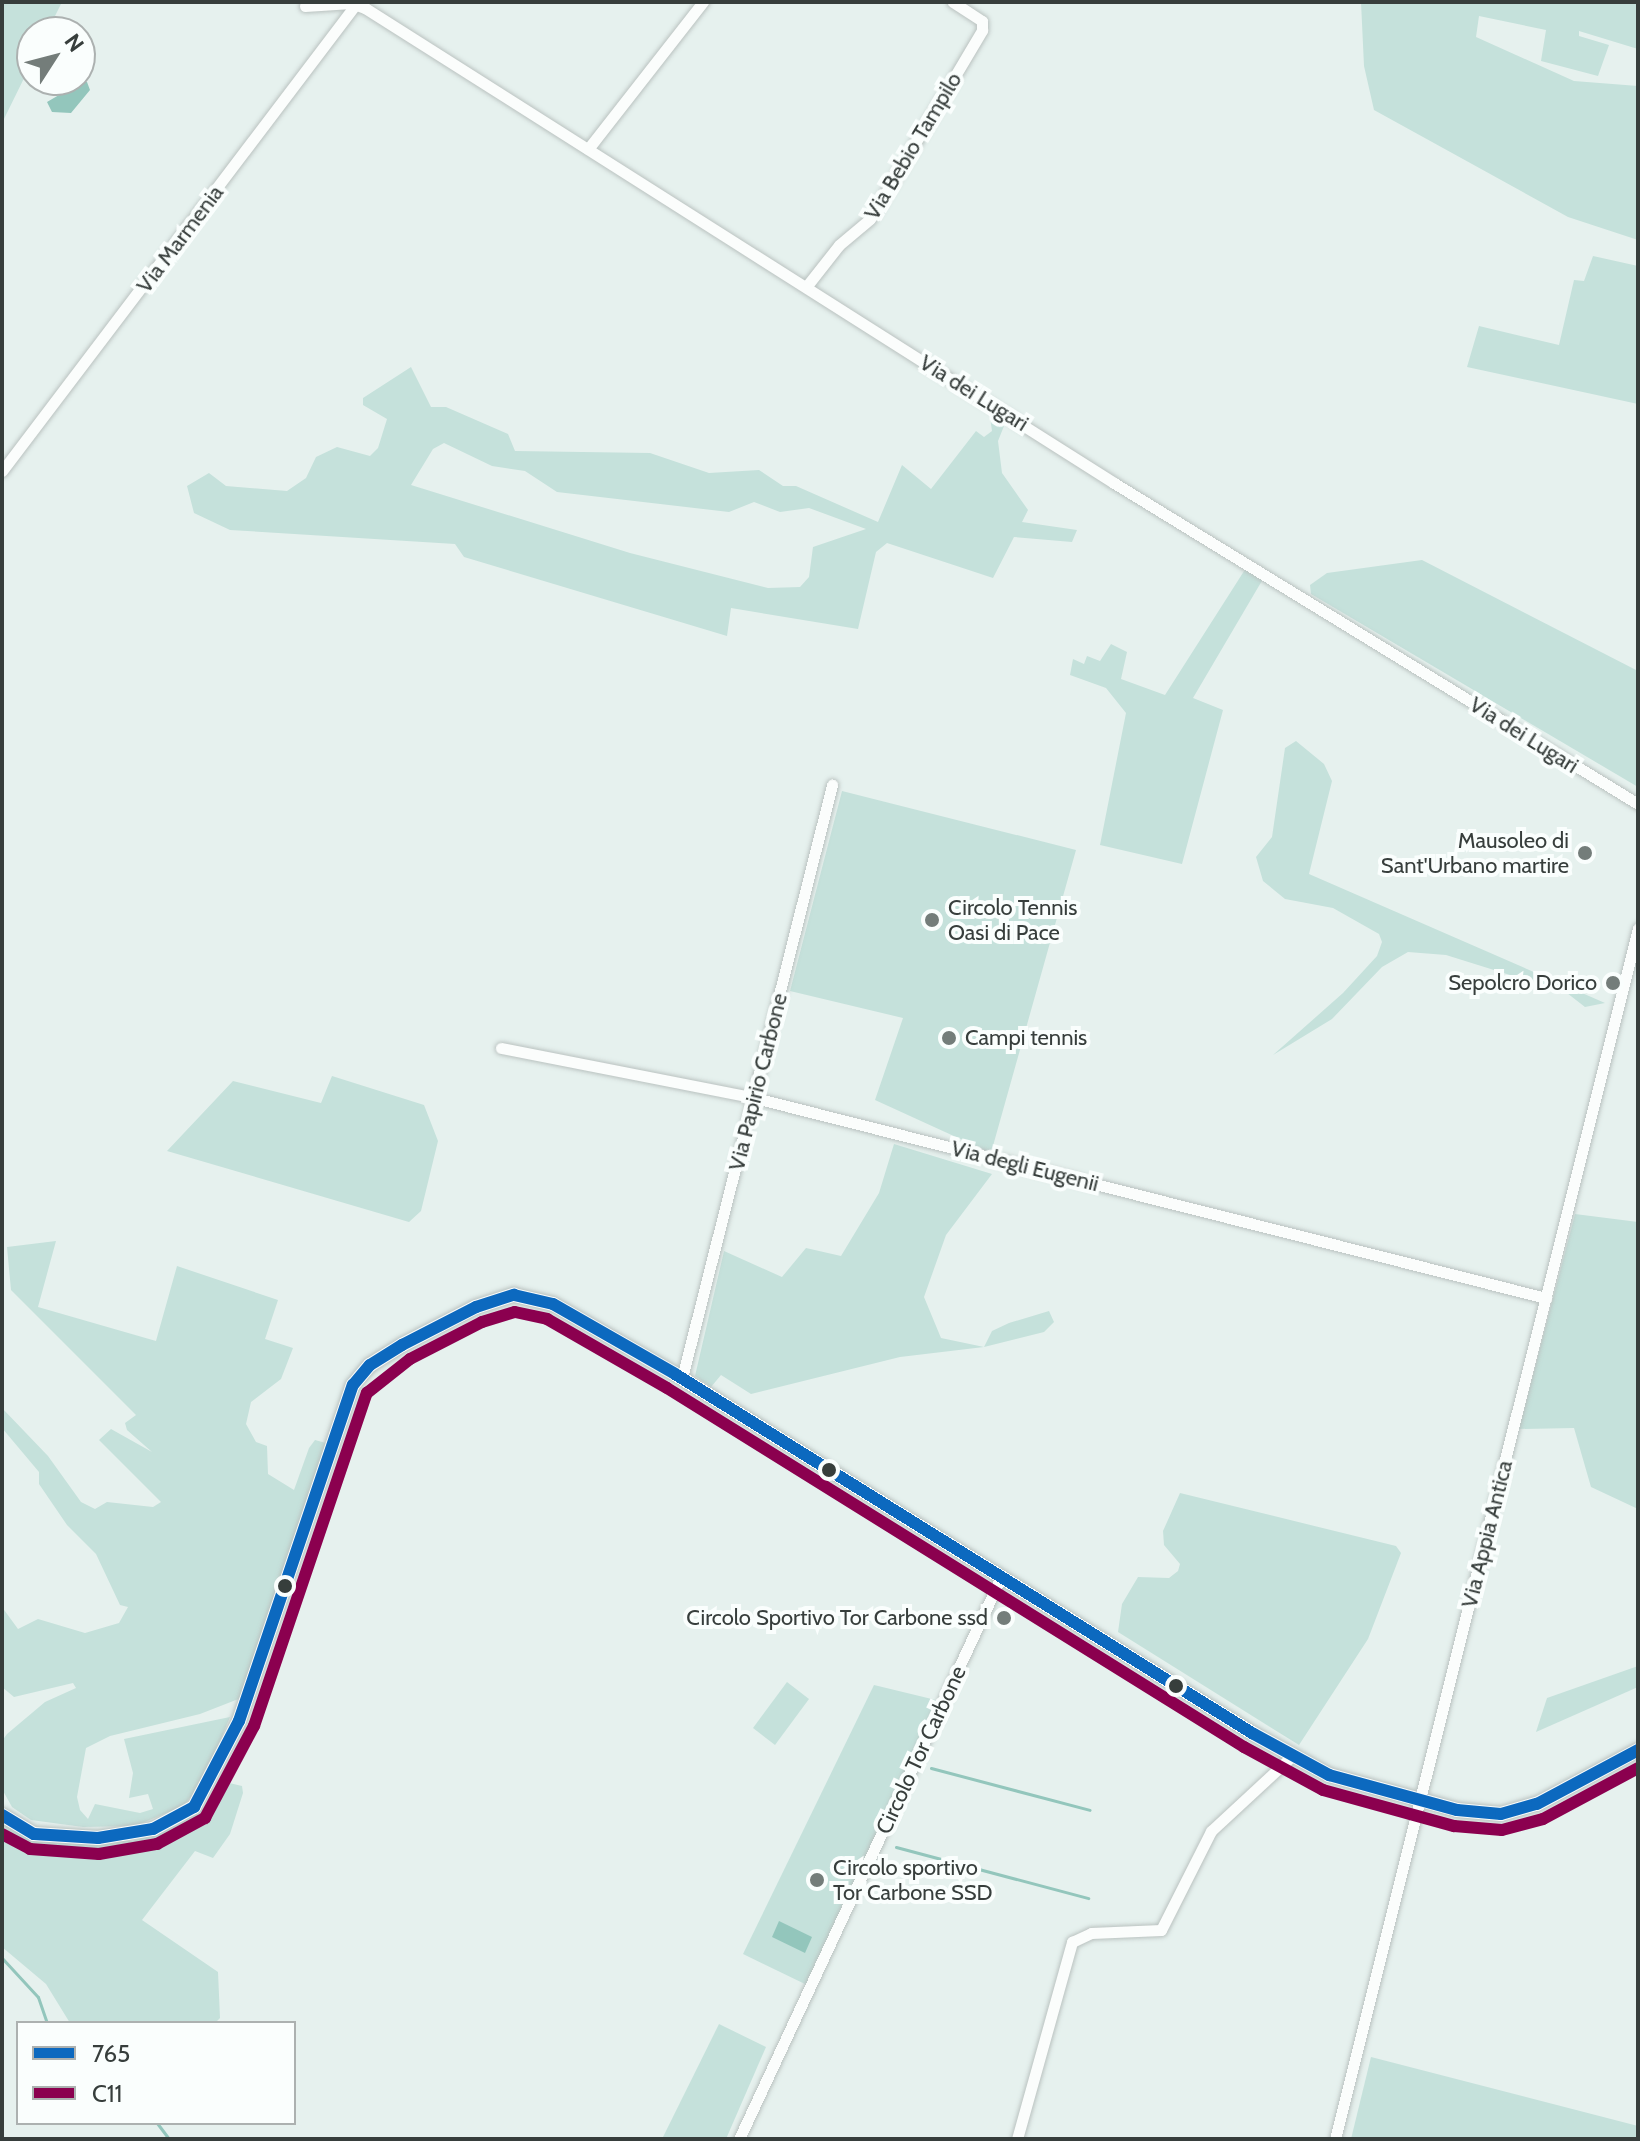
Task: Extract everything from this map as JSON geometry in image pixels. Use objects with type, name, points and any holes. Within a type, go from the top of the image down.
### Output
[{"type":"main road","points":[[2,1815],[34,1834],[115,1837],[165,1825],[197,1803],[239,1721],[348,1395],[363,1372],[382,1357],[476,1307],[524,1296],[558,1306],[682,1378],[1291,1757],[1353,1784],[1480,1814],[1516,1812],[1638,1750]]},
{"type":"street","points":[[588,149],[703,2]]},
{"type":"street","name":"Via Bebio Tampilo","points":[[806,287],[839,245],[870,219],[982,30],[982,21],[953,2]]},
{"type":"street","points":[[305,6],[356,4]]},
{"type":"street","name":"Via dei Lugari","points":[[356,4],[1638,804]]},
{"type":"street","name":"Via Marmenia","points":[[2,471],[356,4]]},
{"type":"street","name":"Via Papirio Carbone","points":[[682,1378],[832,785]]},
{"type":"street","name":"Via Appia Antica","points":[[1335,2139],[1638,928]]},
{"type":"street","name":"Via degli Eugenii","points":[[501,1048],[755,1098],[1546,1298]]},
{"type":"street","name":"Circolo Tor Carbone","points":[[739,2139],[1001,1577]]},
{"type":"street","points":[[1017,2139],[1072,1942],[1091,1933],[1161,1930],[1211,1831],[1291,1757]]},
{"type":"shaded area","points":[[2,2],[62,2],[55,16],[16,16],[16,95],[2,123]]},
{"type":"shaded area","points":[[1361,2],[1638,2],[1638,49],[1579,31],[1579,36],[1609,45],[1598,76],[1541,61],[1546,30],[1479,16],[1476,37],[1574,81],[1638,86],[1638,240],[1568,217],[1374,110],[1364,66]]},
{"type":"shaded area","points":[[57,96],[85,96],[71,113],[52,112],[47,102]]},
{"type":"shaded area","points":[[1593,256],[1638,266],[1638,404],[1467,367],[1479,326],[1559,345],[1574,280],[1584,281]]},
{"type":"shaded area","points":[[411,367],[431,407],[446,407],[508,434],[515,451],[650,453],[709,473],[759,470],[783,486],[796,486],[878,522],[902,465],[931,489],[976,431],[984,437],[992,431],[990,417],[997,414],[1004,426],[998,441],[1002,473],[1028,510],[1022,522],[1077,530],[1072,542],[1014,537],[993,578],[887,543],[876,552],[858,629],[731,608],[727,636],[464,557],[455,544],[230,530],[194,513],[187,486],[209,473],[226,486],[287,491],[306,478],[316,457],[337,447],[370,456],[378,448],[387,419],[363,405],[363,398]],"holes":[[[444,443],[492,466],[525,471],[557,492],[729,512],[754,502],[780,512],[809,508],[866,529],[813,547],[809,577],[800,587],[768,588],[630,553],[411,485],[433,449]]]},
{"type":"shaded area","points":[[1422,560],[1638,671],[1638,787],[1311,594],[1310,585],[1327,573]]},
{"type":"shaded area","points":[[1246,568],[1263,579],[1193,698],[1223,710],[1182,864],[1100,845],[1126,713],[1106,688],[1070,675],[1073,659],[1084,664],[1087,656],[1100,661],[1111,644],[1127,652],[1121,679],[1165,695]]},
{"type":"shaded area","points":[[1296,741],[1324,764],[1332,781],[1309,874],[1605,1003],[1585,1007],[1567,993],[1446,955],[1408,952],[1382,967],[1332,1019],[1273,1055],[1343,993],[1377,956],[1382,942],[1379,934],[1333,908],[1285,899],[1263,881],[1256,857],[1272,837],[1285,748]]},
{"type":"shaded area","name":"Circolo Tennis Oasi di Pace","points":[[842,791],[1076,850],[991,1153],[875,1100],[903,1018],[790,991]]},
{"type":"shaded area","points":[[332,1076],[424,1105],[438,1141],[421,1211],[409,1222],[167,1151],[233,1081],[321,1103]]},
{"type":"shaded area","points":[[894,1144],[992,1174],[946,1235],[924,1297],[941,1338],[984,1347],[900,1357],[751,1394],[721,1375],[711,1387],[695,1376],[724,1251],[782,1277],[806,1248],[841,1256],[879,1193]]},
{"type":"shaded area","points":[[1575,1214],[1638,1222],[1638,1509],[1591,1487],[1574,1428],[1519,1429]]},
{"type":"shaded area","points":[[56,1241],[38,1307],[156,1341],[177,1266],[278,1300],[265,1339],[293,1348],[281,1379],[251,1402],[246,1424],[256,1442],[267,1446],[268,1474],[294,1490],[309,1448],[315,1440],[326,1443],[241,1698],[200,1714],[110,1736],[86,1748],[77,1797],[80,1810],[88,1819],[95,1804],[140,1813],[153,1809],[148,1794],[129,1798],[133,1773],[124,1739],[230,1717],[202,1784],[183,1806],[135,1826],[83,1827],[31,1820],[12,1807],[2,1789],[2,1741],[7,1734],[45,1702],[76,1688],[73,1683],[14,1697],[2,1687],[2,1607],[18,1629],[38,1619],[85,1633],[119,1623],[128,1607],[120,1605],[96,1554],[67,1525],[39,1484],[39,1472],[2,1428],[2,1408],[48,1456],[81,1502],[95,1509],[107,1502],[153,1507],[161,1502],[99,1440],[111,1429],[152,1452],[127,1430],[125,1423],[136,1415],[11,1290],[7,1247]]},
{"type":"shaded area","points":[[1049,1311],[1054,1322],[1044,1332],[984,1347],[992,1331],[1009,1323]]},
{"type":"shaded area","points":[[1180,1493],[1396,1546],[1401,1553],[1368,1639],[1299,1745],[1118,1632],[1122,1604],[1138,1577],[1169,1578],[1178,1571],[1180,1564],[1164,1545],[1163,1531]]},
{"type":"shaded area","points":[[1638,1666],[1638,1687],[1536,1732],[1547,1698]]},
{"type":"shaded area","points":[[787,1682],[809,1699],[775,1745],[753,1728]]},
{"type":"shaded area","name":"Circolo sportivo Tor Carbone SSD","points":[[874,1685],[940,1701],[807,1985],[743,1954]]},
{"type":"shaded area","points":[[225,1782],[242,1786],[243,1793],[230,1834],[213,1858],[195,1851],[142,1920],[218,1972],[220,2018],[217,2021],[69,2021],[46,1984],[2,1947],[2,1818],[86,1841],[133,1841],[177,1825],[213,1802]]},
{"type":"shaded area","points":[[779,1921],[812,1937],[805,1953],[772,1937]]},
{"type":"shaded area","points":[[719,2024],[766,2047],[726,2139],[662,2139]]},
{"type":"shaded area","points":[[1371,2057],[1638,2126],[1638,2139],[1351,2139]]},
{"type":"waterway","points":[[931,1768],[1090,1810]]},
{"type":"waterway","points":[[896,1847],[1088,1898]]},
{"type":"waterway","points":[[2,1958],[38,1997],[46,2021]]},
{"type":"waterway","points":[[158,2125],[169,2139]]},
{"type":"transit line","name":"765","points":[[2,1815],[34,1834],[98,1838],[153,1829],[194,1807],[239,1721],[353,1385],[370,1365],[402,1345],[476,1307],[514,1295],[553,1304],[675,1374],[1252,1733],[1329,1775],[1457,1810],[1501,1814],[1537,1804],[1638,1750]]},
{"type":"transit line","name":"C11","points":[[2,1834],[30,1849],[99,1854],[157,1844],[205,1818],[254,1726],[367,1393],[410,1359],[482,1322],[515,1312],[547,1319],[667,1388],[1244,1747],[1323,1790],[1454,1826],[1502,1830],[1543,1819],[1638,1768]]},
{"type":"place","name":"Mausoleo di Sant'Urbano martire","points":[[1585,853]]},
{"type":"place","name":"Circolo Tennis Oasi di Pace","points":[[932,920]]},
{"type":"place","name":"Sepolcro Dorico","points":[[1613,983]]},
{"type":"place","name":"Campi tennis","points":[[949,1038]]},
{"type":"place","name":"Circolo Sportivo Tor Carbone ssd","points":[[1004,1618]]},
{"type":"place","name":"Circolo sportivo Tor Carbone SSD","points":[[817,1880]]}]
